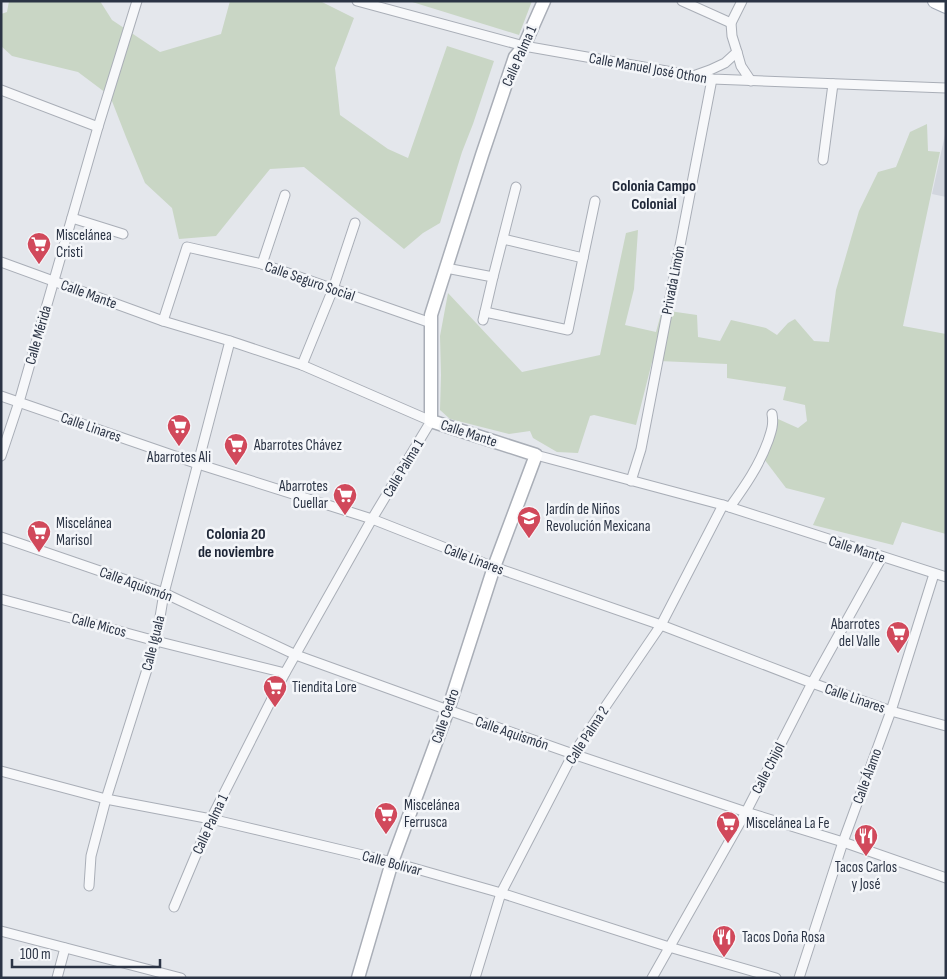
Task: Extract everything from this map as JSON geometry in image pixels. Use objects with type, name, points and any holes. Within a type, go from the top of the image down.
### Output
[{"type":"main road","points":[[935,1],[946,6]]},
{"type":"street","name":"Calle Mérida","points":[[1,456],[19,402],[98,127],[137,1]]},
{"type":"street","name":"Calle Manuel José Othon","points":[[357,1],[524,46],[712,79],[946,88]]},
{"type":"street","name":"Calle Palma 1","points":[[174,907],[211,819],[285,673],[372,519],[431,421],[431,315],[515,57],[524,46],[544,1]]},
{"type":"street","points":[[682,1],[731,23]]},
{"type":"street","points":[[742,1],[731,23],[732,36],[742,66],[751,80]]},
{"type":"street","points":[[694,76],[725,63],[737,52]]},
{"type":"street","name":"Privada Limón","points":[[631,481],[641,449],[712,79]]},
{"type":"street","points":[[823,160],[833,84]]},
{"type":"street","points":[[1,90],[98,127]]},
{"type":"street","points":[[516,187],[484,316],[568,330],[595,201]]},
{"type":"street","points":[[262,264],[286,195]]},
{"type":"street","points":[[72,218],[123,234]]},
{"type":"street","points":[[302,365],[333,289],[355,223]]},
{"type":"street","points":[[503,239],[583,258]]},
{"type":"street","name":"Calle Seguro Social","points":[[163,321],[187,247],[262,264],[431,323]]},
{"type":"street","name":"Calle Mante","points":[[1,262],[163,321],[302,365],[431,421],[536,455],[726,506],[946,577]]},
{"type":"street","points":[[446,268],[493,277]]},
{"type":"street","name":"Calle Iguala","points":[[90,886],[91,856],[106,799],[156,641],[164,593],[230,341]]},
{"type":"street","name":"Calle Linares","points":[[1,396],[198,464],[372,519],[494,567],[661,626],[812,683],[891,711],[946,726]]},
{"type":"street","name":"Calle Palma 2","points":[[475,978],[502,893],[573,754],[661,626],[726,506],[749,480],[762,457],[774,424],[772,414]]},
{"type":"street","name":"Calle Cedro","points":[[358,978],[392,862],[448,710],[494,567],[536,455]]},
{"type":"street","name":"Calle Aquismón","points":[[1,537],[164,593],[296,655],[448,710],[573,754],[946,878]]},
{"type":"street","name":"Calle Chijol","points":[[652,978],[746,812],[812,683],[882,557]]},
{"type":"street","name":"Calle Álamo","points":[[799,978],[842,842],[891,711],[934,574]]},
{"type":"street","name":"Calle Micos","points":[[1,599],[156,641],[285,673]]},
{"type":"street","name":"Calle Bolívar","points":[[1,771],[106,799],[211,819],[392,862],[502,893],[669,947],[776,978]]},
{"type":"street","points":[[1,931],[181,978]]},
{"type":"street","points":[[57,978],[65,948]]},
{"type":"shaded area","points":[[946,130],[946,197],[932,194]]},
{"type":"green space","points":[[9,1],[100,1],[112,20],[160,52],[221,34],[230,1],[320,1],[354,18],[335,68],[340,115],[388,149],[408,158],[447,46],[494,61],[462,152],[440,223],[423,233],[404,249],[304,167],[270,169],[216,236],[179,239],[172,208],[145,183],[110,96],[78,72],[12,56],[1,46],[1,14],[7,12]]},
{"type":"green space","points":[[409,1],[532,1],[519,35]]},
{"type":"green space","points":[[927,124],[928,151],[940,152],[903,326],[946,334],[946,534],[902,522],[893,545],[813,525],[825,498],[786,488],[764,459],[778,419],[798,428],[807,421],[805,405],[783,400],[786,387],[727,378],[727,364],[652,362],[636,425],[594,415],[590,416],[578,453],[557,452],[533,438],[530,431],[509,434],[450,419],[440,410],[440,336],[448,293],[522,372],[600,355],[626,233],[638,230],[634,289],[625,325],[656,332],[662,310],[697,315],[698,337],[720,341],[731,320],[766,328],[777,335],[788,323],[795,319],[814,341],[829,342],[836,290],[859,211],[878,172],[896,167],[910,132]]},
{"type":"place","name":"Miscelánea Cristi","points":[[39,265]]},
{"type":"place","name":"Abarrotes Ali","points":[[179,447]]},
{"type":"place","name":"Abarrotes Chávez","points":[[236,466]]},
{"type":"place","name":"Abarrotes Cuellar","points":[[345,516]]},
{"type":"place","name":"Jardín de Niños Revolución Mexicana","points":[[529,539]]},
{"type":"place","name":"Miscelánea Marisol","points":[[39,553]]},
{"type":"place","name":"Abarrotes del Valle","points":[[898,654]]},
{"type":"place","name":"Tiendita Lore","points":[[275,708]]},
{"type":"place","name":"Miscelánea Ferrusca","points":[[386,835]]},
{"type":"place","name":"Miscelánea La Fe","points":[[728,844]]},
{"type":"place","name":"Tacos Carlos y José","points":[[866,857]]},
{"type":"place","name":"Tacos Doña Rosa","points":[[724,958]]},
{"type":"district","name":"Colonia Campo Colonial","points":[[654,194]]},
{"type":"district","name":"Colonia 20 de noviembre","points":[[236,542]]}]
